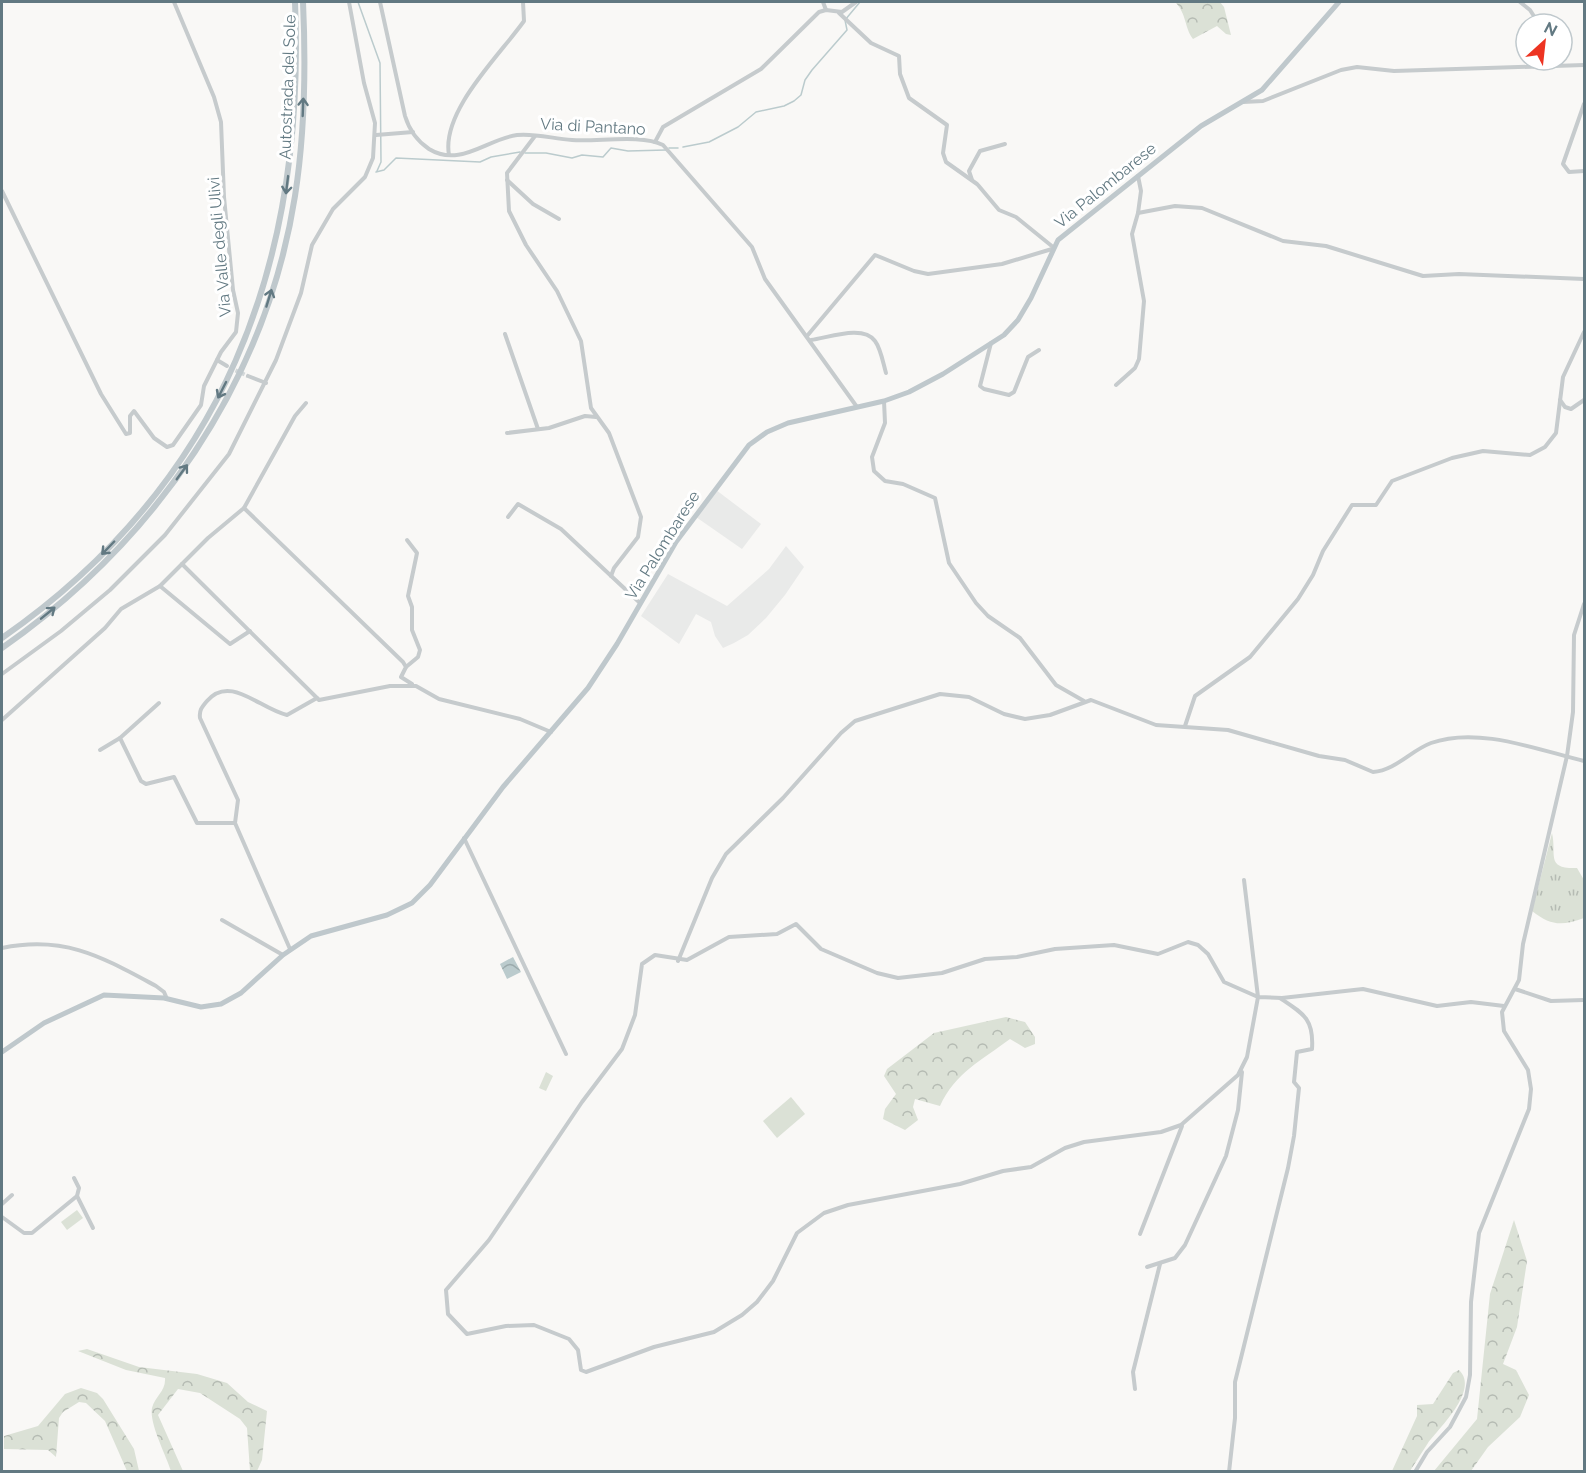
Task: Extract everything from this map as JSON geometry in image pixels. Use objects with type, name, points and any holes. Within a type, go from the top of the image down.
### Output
[{"type":"highway","name":"Autostrada del Sole","points":[[2,638],[66,588],[109,548],[150,502],[189,449],[237,362],[266,283],[286,194],[295,126],[297,52],[295,2]]},
{"type":"highway","name":"Autostrada del Sole","points":[[2,648],[72,594],[116,552],[157,506],[196,453],[244,366],[264,314],[295,197],[303,127],[303,2]]},
{"type":"main road","name":"Via Palombarese","points":[[2,1052],[36,1028],[101,996],[167,999],[199,1007],[221,1004],[245,990],[290,949],[321,932],[387,915],[409,905],[427,888],[464,838],[593,680],[678,539],[734,463],[754,441],[788,423],[884,401],[927,383],[1008,332],[1039,283],[1053,248],[1064,235],[1204,123],[1242,102],[1269,83],[1339,2]]},
{"type":"street","name":"Via Valle degli Ulivi","points":[[2,191],[101,394],[127,435],[130,433],[131,414],[134,411],[159,442],[168,447],[175,443],[201,405],[203,387],[236,331],[238,314],[232,290],[224,197],[222,130],[214,97],[174,2]]},
{"type":"street","points":[[2,674],[85,612],[165,535],[224,462],[266,383],[301,293],[311,247],[332,211],[366,175],[373,158],[376,135],[349,2]]},
{"type":"street","points":[[380,2],[404,114],[413,132],[430,149],[449,155],[448,142],[457,114],[502,45],[524,21],[523,2]]},
{"type":"street","points":[[823,2],[826,10]]},
{"type":"street","points":[[655,142],[663,127],[768,63],[818,14],[826,10],[839,13],[846,11],[856,2]]},
{"type":"street","points":[[1520,2],[1531,12]]},
{"type":"street","points":[[839,13],[871,43],[899,56],[900,71],[909,98],[947,126],[943,153],[947,164],[977,184],[999,210],[1016,217],[1053,248]]},
{"type":"street","points":[[1242,102],[1263,101],[1353,67],[1394,71],[1514,67]]},
{"type":"street","points":[[1584,104],[1563,164],[1569,172],[1584,171]]},
{"type":"street","points":[[376,135],[413,132]]},
{"type":"street","points":[[535,136],[509,169],[506,180],[510,215],[529,250],[557,291],[582,344],[586,389],[596,417],[609,433],[642,521],[637,539],[614,568],[611,576]]},
{"type":"street","name":"Via di Pantano","points":[[449,155],[469,152],[510,137],[535,136],[579,141],[655,142],[669,151],[752,247],[765,278],[857,406]]},
{"type":"street","points":[[977,184],[969,173],[976,156],[984,148],[1005,144]]},
{"type":"street","points":[[1116,385],[1135,368],[1139,359],[1144,301],[1132,234],[1141,193],[1138,176]]},
{"type":"street","points":[[506,180],[532,204],[559,219]]},
{"type":"street","points":[[1137,213],[1175,206],[1198,207],[1283,241],[1326,246],[1423,276],[1456,274],[1584,279]]},
{"type":"street","points":[[807,336],[875,255],[915,272],[930,274],[1002,264],[1053,248]]},
{"type":"street","points":[[1185,726],[1194,696],[1252,655],[1299,599],[1351,506],[1359,504],[1375,506],[1392,481],[1454,458],[1483,452],[1527,455],[1537,453],[1555,435],[1564,375],[1584,332]]},
{"type":"street","points":[[811,340],[854,333],[867,334],[877,344],[886,373]]},
{"type":"street","points":[[506,334],[538,429]]},
{"type":"street","points":[[991,343],[980,386],[1010,395],[1014,392],[1028,357],[1039,350]]},
{"type":"street","points":[[217,360],[227,366]]},
{"type":"street","points":[[248,376],[266,383]]},
{"type":"street","points":[[1560,399],[1565,406],[1571,409],[1584,400]]},
{"type":"street","points":[[884,401],[885,421],[872,457],[875,473],[885,481],[903,484],[934,497],[949,563],[978,605],[990,618],[1020,638],[1056,685],[1084,701]]},
{"type":"street","points":[[2,720],[105,628],[125,607],[160,586],[244,508],[295,416],[306,403]]},
{"type":"street","points":[[507,433],[538,429],[585,416],[596,417]]},
{"type":"street","points":[[508,517],[518,504],[553,522],[640,603]]},
{"type":"street","points":[[244,508],[406,667]]},
{"type":"street","points":[[407,540],[417,553],[408,596],[412,609],[412,630],[420,650],[418,657],[406,667],[402,678],[439,699],[522,719],[551,732]]},
{"type":"street","points":[[182,564],[318,698],[324,700],[392,685],[416,686]]},
{"type":"street","points":[[160,586],[228,643],[234,644],[250,631]]},
{"type":"street","points":[[1415,1472],[1427,1452],[1450,1427],[1467,1397],[1471,1302],[1480,1231],[1529,1109],[1529,1074],[1504,1031],[1502,1018],[1504,1006],[1520,979],[1523,944],[1567,756],[1573,712],[1574,637],[1584,604]]},
{"type":"street","points":[[290,949],[234,823],[239,802],[200,718],[202,708],[215,692],[222,689],[235,692],[287,715],[318,698]]},
{"type":"street","points":[[678,961],[712,878],[726,854],[783,798],[841,733],[855,721],[940,694],[969,697],[1004,714],[1025,719],[1050,715],[1084,701],[1093,700],[1156,725],[1228,730],[1319,756],[1347,760],[1373,772],[1400,762],[1429,744],[1454,739],[1496,738],[1584,761]]},
{"type":"street","points":[[100,750],[120,738],[159,703]]},
{"type":"street","points":[[120,738],[142,782],[173,776],[178,780],[197,823],[234,823]]},
{"type":"street","points":[[464,838],[566,1054]]},
{"type":"street","points":[[1147,1267],[1175,1258],[1183,1250],[1219,1175],[1237,1115],[1242,1071],[1248,1055],[1258,997],[1244,880]]},
{"type":"street","points":[[222,921],[283,955]]},
{"type":"street","points":[[1242,1071],[1183,1123],[1166,1131],[1084,1142],[1063,1149],[1029,1168],[1006,1170],[962,1184],[845,1206],[822,1214],[797,1233],[773,1281],[756,1304],[742,1315],[711,1333],[654,1347],[586,1372],[581,1370],[575,1345],[564,1336],[550,1330],[523,1324],[465,1333],[448,1312],[447,1289],[489,1240],[581,1104],[621,1050],[629,1035],[635,1015],[643,962],[657,955],[678,961],[693,958],[730,936],[777,934],[795,924],[801,928],[811,943],[825,952],[883,975],[903,979],[947,972],[985,959],[1017,957],[1047,950],[1114,945],[1158,954],[1188,942],[1197,944],[1208,954],[1224,982],[1258,997],[1279,998],[1363,989],[1440,1006],[1472,1002],[1504,1006]]},
{"type":"street","points":[[2,948],[49,943],[75,948],[150,983],[164,991],[167,999]]},
{"type":"street","points":[[1515,989],[1551,1001],[1584,1000]]},
{"type":"street","points":[[1229,1472],[1235,1418],[1235,1382],[1294,1136],[1299,1088],[1294,1082],[1297,1052],[1312,1049],[1314,1030],[1309,1022],[1300,1012],[1279,998]]},
{"type":"street","points":[[1140,1234],[1183,1123]]},
{"type":"street","points":[[2,1217],[23,1232],[31,1233],[77,1196],[79,1188],[74,1178]]},
{"type":"street","points":[[2,1204],[12,1195]]},
{"type":"street","points":[[77,1196],[93,1228]]},
{"type":"street","points":[[1135,1389],[1133,1372],[1160,1263]]},
{"type":"shaded area","points":[[716,490],[761,524],[742,549],[696,517]]},
{"type":"shaded area","points":[[786,546],[804,567],[766,618],[748,635],[734,643],[723,648],[715,636],[711,622],[696,614],[679,644],[641,616],[668,574],[727,606],[769,569]]},
{"type":"green space","points":[[1175,2],[1220,2],[1224,7],[1231,35],[1226,34],[1217,26],[1193,39],[1182,11]]},
{"type":"green space","points":[[1552,833],[1556,863],[1567,868],[1577,868],[1584,880],[1584,918],[1557,923],[1545,920],[1532,911]]},
{"type":"green space","points":[[1006,1017],[1025,1022],[1035,1037],[1035,1044],[1025,1048],[1010,1039],[961,1076],[940,1106],[915,1099],[913,1107],[918,1120],[905,1130],[883,1119],[885,1109],[896,1094],[884,1076],[887,1069],[934,1033]]},
{"type":"green space","points":[[546,1072],[553,1076],[546,1091],[539,1088]]},
{"type":"green space","points":[[791,1097],[805,1114],[777,1138],[763,1121]]},
{"type":"green space","points":[[77,1210],[83,1218],[67,1230],[61,1222]]},
{"type":"green space","points":[[1514,1220],[1527,1261],[1517,1327],[1503,1364],[1516,1370],[1529,1395],[1520,1417],[1488,1447],[1471,1471],[1434,1471],[1477,1419],[1490,1294]]},
{"type":"green space","points":[[87,1349],[139,1367],[197,1374],[227,1383],[248,1402],[267,1411],[262,1460],[257,1471],[250,1471],[247,1428],[240,1419],[200,1393],[178,1389],[158,1415],[183,1471],[171,1471],[155,1430],[152,1414],[153,1404],[164,1386],[165,1378],[126,1370],[78,1351]]},
{"type":"green space","points":[[1459,1370],[1464,1378],[1465,1388],[1456,1408],[1428,1443],[1410,1471],[1392,1471],[1417,1416],[1417,1405],[1433,1404],[1453,1373]]},
{"type":"green space","points":[[81,1388],[97,1393],[103,1399],[134,1449],[139,1471],[127,1471],[105,1421],[86,1403],[79,1402],[63,1412],[59,1418],[56,1457],[48,1450],[4,1449],[4,1436],[38,1426],[65,1394]]},
{"type":"water","points":[[513,957],[521,972],[507,979],[500,964]]},
{"type":"waterway","points":[[358,2],[380,63],[381,162],[377,171]]},
{"type":"waterway","points":[[683,147],[709,142],[738,127],[756,112],[784,106],[794,101],[801,95],[805,80],[812,70],[847,30],[845,20],[860,2]]},
{"type":"waterway","points":[[525,153],[546,153],[572,158],[582,155],[603,157],[611,148],[628,151],[666,150]]},
{"type":"waterway","points":[[669,148],[678,148]]},
{"type":"waterway","points":[[376,172],[384,170],[396,158],[480,162],[491,157],[520,152]]},
{"type":"tunnel","points":[[230,368],[248,376]]}]
